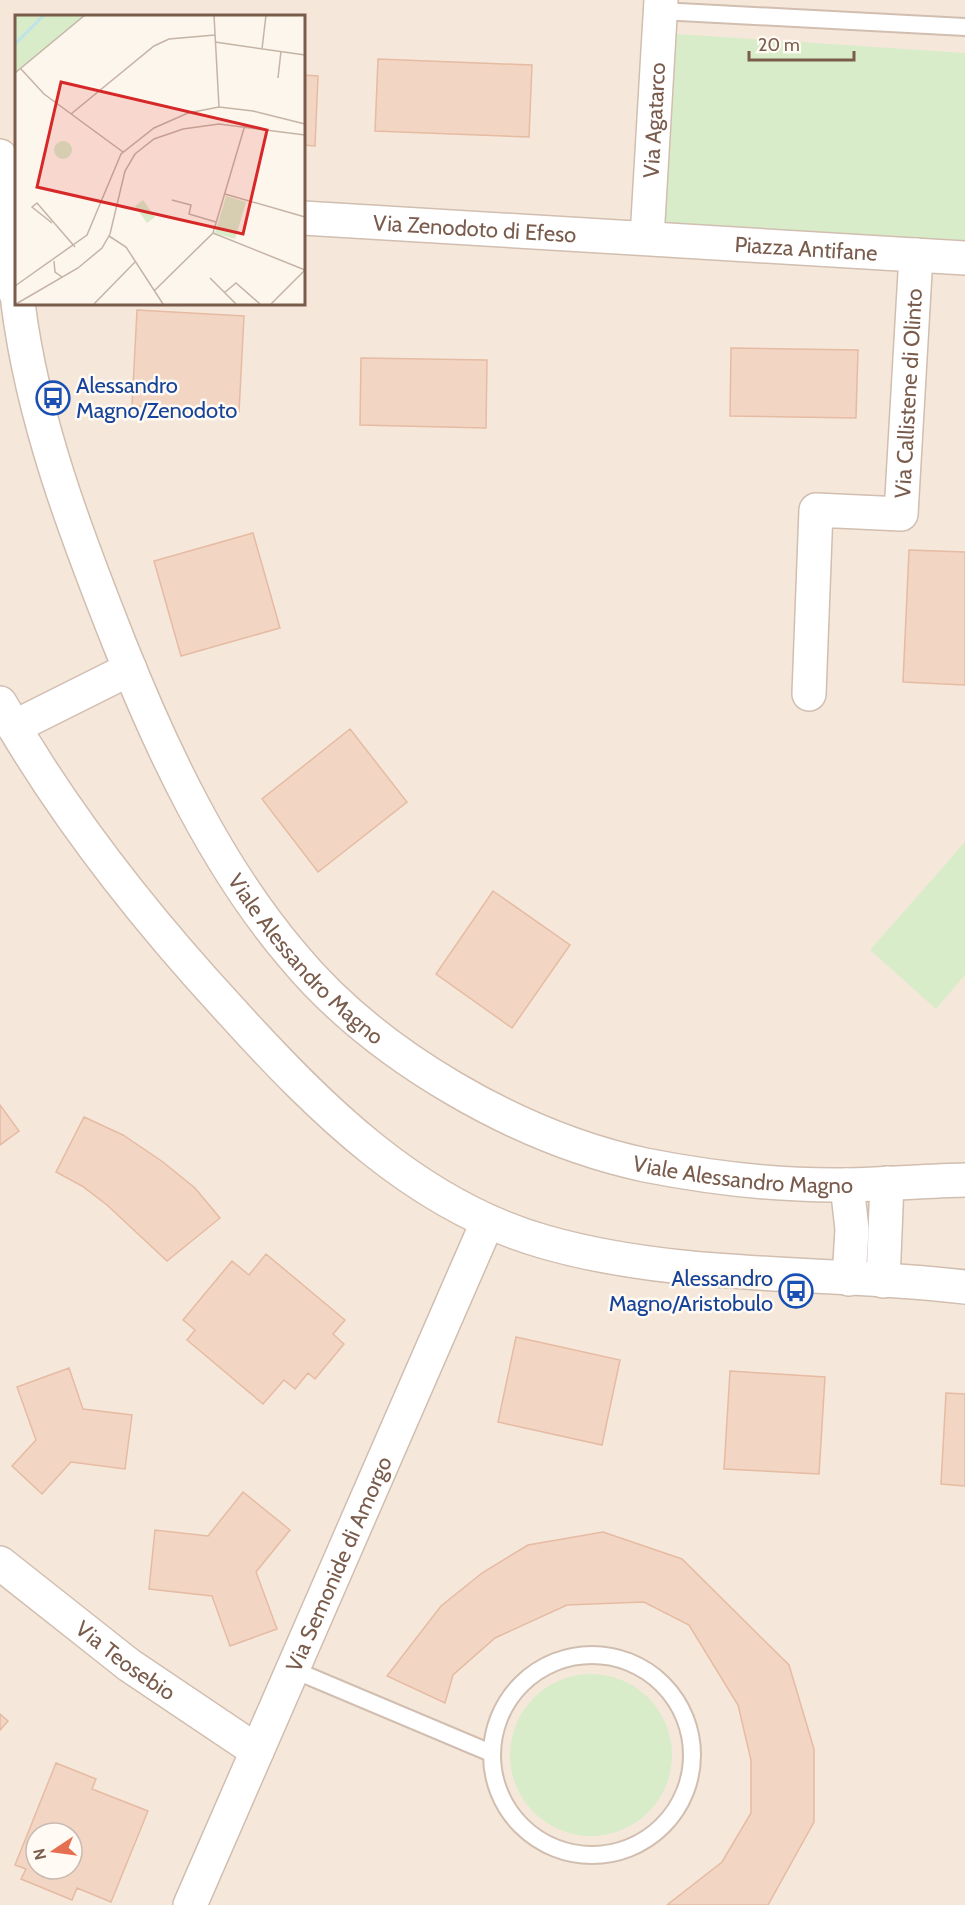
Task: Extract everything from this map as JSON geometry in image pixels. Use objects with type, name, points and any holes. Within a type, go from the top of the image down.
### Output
[{"type":"street","name":"Via Agatarco","points":[[647,238],[660,5]]},
{"type":"street","points":[[0,156],[10,200],[15,278]]},
{"type":"street","name":"Via Zenodoto di Efeso","points":[[304,218],[647,238]]},
{"type":"street","name":"Piazza Antifane","points":[[647,238],[965,258]]},
{"type":"street","name":"Via Callistene di Olinto","points":[[809,694],[816,510],[901,514],[915,255]]},
{"type":"street","name":"Viale Alessandro Magno","points":[[18,304],[29,367],[53,460],[75,528],[130,669],[193,801],[234,874],[261,915],[307,973],[360,1021],[419,1066],[482,1106],[552,1136],[609,1155],[666,1168],[749,1179],[847,1185],[965,1180]]},
{"type":"street","points":[[130,669],[7,715],[51,788],[107,866],[193,970],[317,1100],[387,1161],[438,1195],[487,1223],[545,1242],[633,1261],[724,1272],[965,1287]]},
{"type":"street","points":[[883,1281],[887,1183]]},
{"type":"street","points":[[847,1185],[852,1229],[849,1279]]},
{"type":"street","name":"Via Semonide di Amorgo","points":[[190,1905],[487,1223]]},
{"type":"street","name":"Via Teosebio","points":[[0,1563],[129,1665],[257,1751]]},
{"type":"lane","points":[[660,5],[965,27]]},
{"type":"lane","points":[[598,1654],[630,1661],[658,1678],[678,1703],[690,1733],[692,1766],[683,1799],[663,1827],[635,1846],[602,1856],[568,1854],[537,1840],[512,1817],[496,1787],[491,1753],[496,1721],[512,1692],[536,1670],[566,1657],[598,1654]]},
{"type":"lane","points":[[294,1670],[491,1753]]},
{"type":"shaded area","points":[[0,0],[965,0],[965,1905],[0,1905]]},
{"type":"green space","points":[[677,34],[965,53],[965,247],[665,228]]},
{"type":"green space","points":[[965,842],[965,975],[936,1009],[870,950]]},
{"type":"green space","points":[[591,1674],[607,1675],[622,1680],[636,1687],[648,1698],[659,1710],[666,1724],[671,1739],[671,1771],[666,1786],[659,1800],[648,1812],[636,1823],[622,1830],[607,1835],[591,1836],[575,1835],[560,1830],[546,1823],[534,1812],[523,1800],[516,1786],[511,1771],[510,1755],[511,1739],[516,1724],[523,1710],[534,1698],[546,1687],[560,1680],[575,1675]]},
{"type":"building","points":[[378,59],[532,65],[529,137],[375,131]]},
{"type":"building","points":[[304,75],[318,76],[315,146],[304,145]]},
{"type":"building","points":[[137,310],[244,316],[239,412],[132,406]]},
{"type":"building","points":[[731,348],[858,350],[856,418],[730,416]]},
{"type":"building","points":[[361,358],[487,360],[486,428],[360,425]]},
{"type":"building","points":[[253,533],[280,628],[181,656],[154,561]]},
{"type":"building","points":[[909,550],[965,552],[965,685],[903,682]]},
{"type":"building","points":[[350,729],[407,802],[318,872],[262,799]]},
{"type":"building","points":[[493,891],[570,945],[512,1028],[436,974]]},
{"type":"building","points":[[0,1105],[19,1131],[0,1145]]},
{"type":"building","points":[[84,1117],[123,1135],[163,1162],[195,1188],[220,1218],[167,1261],[107,1205],[82,1186],[56,1172]]},
{"type":"building","points":[[266,1254],[345,1320],[333,1334],[344,1344],[315,1379],[308,1373],[295,1389],[284,1380],[263,1404],[187,1340],[195,1330],[183,1320],[232,1261],[249,1275]]},
{"type":"building","points":[[516,1337],[620,1360],[602,1445],[498,1422]]},
{"type":"building","points":[[69,1368],[83,1409],[132,1415],[125,1469],[71,1462],[42,1494],[12,1466],[36,1440],[17,1387]]},
{"type":"building","points":[[730,1371],[825,1377],[819,1474],[724,1469]]},
{"type":"building","points":[[946,1393],[965,1394],[965,1486],[941,1484]]},
{"type":"building","points":[[243,1492],[290,1530],[256,1572],[277,1629],[230,1646],[212,1596],[149,1589],[155,1530],[208,1536]]},
{"type":"building","points":[[603,1532],[682,1559],[789,1665],[814,1749],[814,1822],[768,1905],[667,1905],[722,1862],[751,1813],[751,1760],[738,1705],[689,1625],[644,1602],[567,1605],[495,1638],[453,1675],[445,1703],[387,1676],[441,1606],[482,1573],[528,1545]]},
{"type":"building","points":[[0,1714],[8,1721],[0,1730]]},
{"type":"building","points":[[56,1763],[96,1779],[92,1789],[148,1811],[111,1902],[77,1888],[72,1900],[26,1881],[84,1881],[84,1821],[33,1821]]},
{"type":"building","points":[[24,1843],[24,1868],[15,1865]]},
{"type":"place","name":"Alessandro Magno/Zenodoto","points":[[53,398]]},
{"type":"place","name":"Alessandro Magno/Aristobulo","points":[[796,1291]]}]
